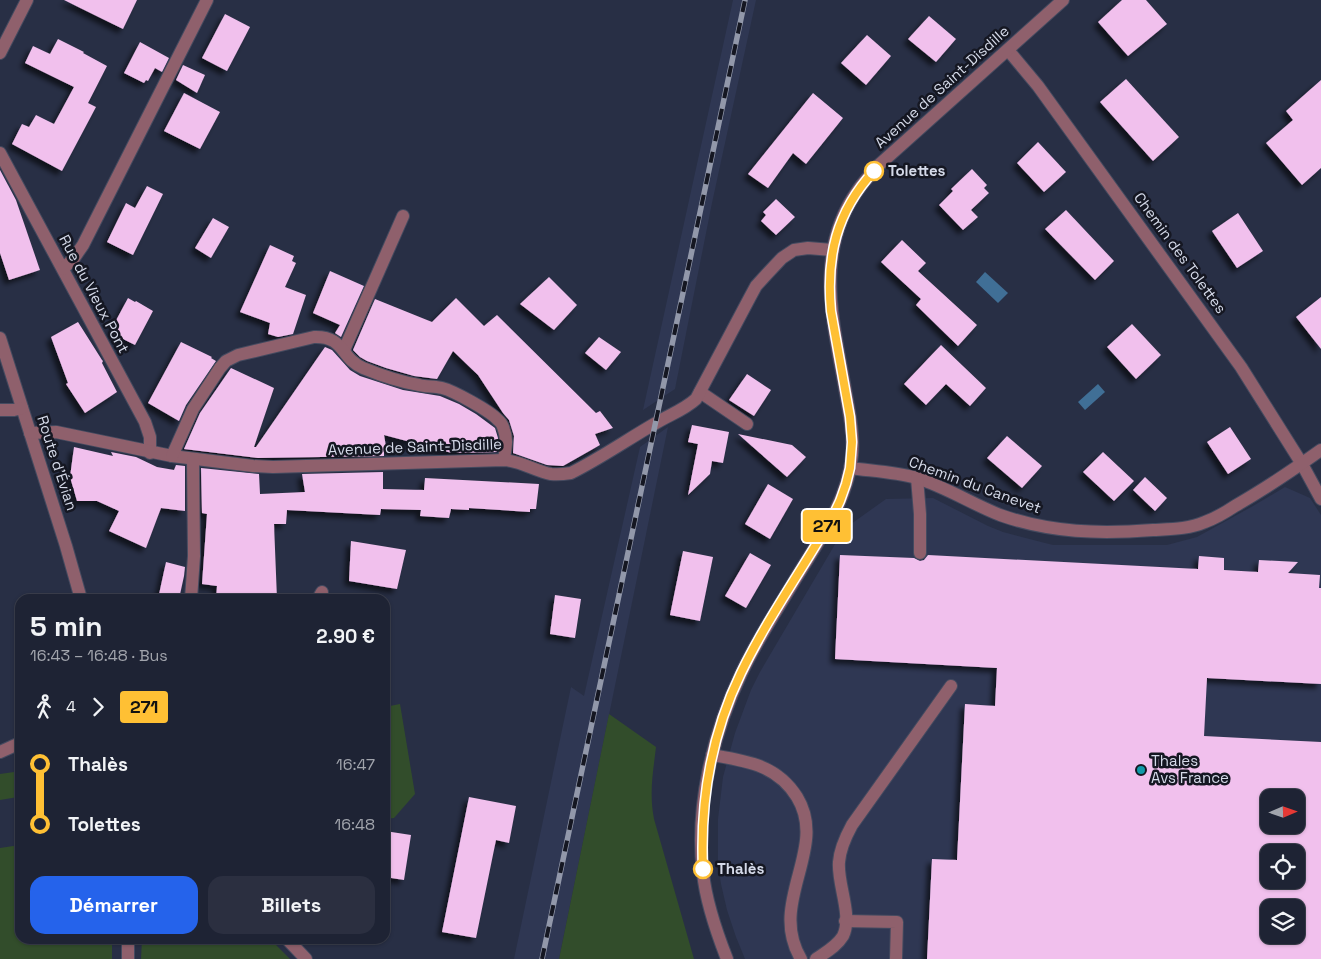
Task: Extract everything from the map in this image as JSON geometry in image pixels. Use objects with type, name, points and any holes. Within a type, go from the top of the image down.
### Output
[{"type":"street","points":[[0,53],[27,0]]},
{"type":"street","points":[[63,269],[83,245],[207,0]]},
{"type":"street","name":"Avenue de Saint-Disdille","points":[[30,433],[56,432],[150,453],[252,466],[511,460],[552,474],[562,475],[571,473],[690,404],[700,392],[756,286],[766,275],[782,258],[794,250],[808,248],[832,250],[849,204],[857,190],[868,178],[898,147],[1063,0]]},
{"type":"street","name":"Chemin des Tolettes","points":[[1008,50],[1038,86],[1224,342],[1302,464]]},
{"type":"street","name":"Rue du Vieux Pont","points":[[0,154],[145,422],[150,437],[150,453]]},
{"type":"street","points":[[344,350],[404,216]]},
{"type":"street","points":[[727,959],[713,920],[703,873],[701,843],[703,814],[706,784],[712,755],[720,727],[741,674],[832,518],[840,501],[850,468],[852,442],[850,417],[830,295],[832,250]]},
{"type":"street","points":[[172,456],[193,408],[220,368],[231,358],[322,337],[338,343],[357,365],[413,384],[452,391],[492,414],[504,427],[506,436],[504,460]]},
{"type":"street","name":"Route d'Évian","points":[[0,338],[79,594]]},
{"type":"street","points":[[700,392],[747,424]]},
{"type":"street","points":[[0,410],[22,408]]},
{"type":"street","points":[[1321,450],[1302,464],[1321,499]]},
{"type":"street","points":[[191,594],[194,556],[193,459]]},
{"type":"street","name":"Chemin du Canevet","points":[[850,468],[917,478],[1000,515],[1025,523],[1076,532],[1102,533],[1178,528],[1206,522],[1250,498],[1302,464]]},
{"type":"street","points":[[917,478],[920,514],[920,553]]},
{"type":"street","points":[[816,959],[833,948],[843,936],[845,928],[845,909],[839,863],[846,837],[852,825],[951,686]]},
{"type":"street","points":[[0,752],[15,745]]},
{"type":"street","points":[[712,755],[747,761],[773,772],[784,780],[801,803],[807,822],[807,842],[791,908],[793,941],[801,959]]},
{"type":"street","points":[[846,921],[897,922],[896,959]]},
{"type":"street","points":[[128,944],[128,959]]},
{"type":"street","points":[[292,944],[306,959]]},
{"type":"shaded area","points":[[733,0],[756,0],[712,203],[675,389],[643,410]]},
{"type":"shaded area","points":[[985,272],[1008,293],[998,303],[976,282]]},
{"type":"shaded area","points":[[1098,384],[1105,392],[1085,410],[1078,402]]},
{"type":"shaded area","points":[[668,427],[559,959],[514,959],[571,687],[584,696],[640,447]]},
{"type":"shaded area","points":[[1285,487],[1310,498],[1321,515],[1321,959],[745,959],[727,910],[718,864],[718,819],[723,777],[735,733],[751,690],[844,529],[886,499],[933,498],[1003,532],[1053,545],[1167,545],[1197,537]]},
{"type":"green space","points":[[400,704],[415,794],[394,818],[390,818],[390,706]]},
{"type":"green space","points":[[609,714],[656,747],[652,792],[654,819],[694,959],[559,959]]},
{"type":"green space","points":[[14,772],[15,798],[0,800],[0,774]]},
{"type":"green space","points":[[15,846],[15,944],[112,944],[112,959],[0,959],[0,848]]},
{"type":"green space","points":[[142,944],[275,944],[290,959],[141,959]]},
{"type":"building","points":[[64,0],[137,0],[123,29]]},
{"type":"building","points":[[1122,0],[1146,0],[1167,24],[1128,56],[1098,22]]},
{"type":"building","points":[[225,14],[250,27],[227,71],[202,58]]},
{"type":"building","points":[[929,16],[956,39],[936,62],[908,39]]},
{"type":"building","points":[[867,35],[891,56],[866,85],[841,63]]},
{"type":"building","points":[[58,39],[107,66],[88,103],[96,107],[62,171],[12,144],[22,124],[29,127],[36,115],[54,124],[74,87],[25,63],[33,46],[50,54]]},
{"type":"building","points":[[140,42],[169,58],[162,72],[155,68],[148,81],[146,80],[144,83],[124,73]]},
{"type":"building","points":[[183,65],[205,75],[197,93],[176,80]]},
{"type":"building","points":[[1126,79],[1179,137],[1153,161],[1100,102]]},
{"type":"building","points":[[1321,80],[1321,168],[1302,185],[1266,143],[1293,120],[1286,111]]},
{"type":"building","points":[[184,93],[220,112],[200,149],[164,131]]},
{"type":"building","points":[[813,93],[843,118],[806,164],[793,153],[768,188],[748,174]]},
{"type":"building","points":[[1038,142],[1066,172],[1044,192],[1017,163]]},
{"type":"building","points":[[972,169],[987,185],[984,188],[989,193],[971,210],[978,217],[963,230],[939,205],[953,191],[951,189]]},
{"type":"building","points":[[0,170],[16,200],[40,270],[9,280],[0,253]]},
{"type":"building","points":[[147,186],[163,194],[133,255],[107,242],[126,203],[135,208]]},
{"type":"building","points":[[776,199],[795,217],[776,235],[761,221],[766,215],[763,212]]},
{"type":"building","points":[[1066,210],[1114,261],[1095,280],[1045,229]]},
{"type":"building","points":[[1238,213],[1263,251],[1237,268],[1212,231]]},
{"type":"building","points":[[213,218],[229,227],[211,258],[195,248]]},
{"type":"building","points":[[902,240],[926,263],[918,271],[977,325],[958,346],[916,305],[921,299],[881,262]]},
{"type":"building","points":[[270,245],[294,256],[292,261],[296,263],[285,287],[306,295],[293,334],[278,337],[268,334],[270,323],[240,312]]},
{"type":"building","points":[[330,271],[364,286],[341,337],[335,333],[340,325],[313,313]]},
{"type":"building","points":[[549,277],[577,305],[554,330],[520,304]]},
{"type":"building","points":[[1321,297],[1321,349],[1296,317]]},
{"type":"building","points":[[128,298],[153,311],[135,345],[113,334],[113,326]]},
{"type":"building","points":[[456,298],[484,326],[497,315],[596,413],[600,411],[613,428],[595,434],[600,445],[563,466],[547,465],[513,453],[514,436],[509,420],[478,375],[453,351],[437,379],[414,376],[386,368],[367,361],[353,350],[375,299],[432,322]]},
{"type":"building","points":[[78,322],[103,361],[102,363],[117,392],[85,413],[66,384],[68,383],[51,337]]},
{"type":"building","points":[[1132,324],[1161,355],[1136,379],[1107,347]]},
{"type":"building","points":[[599,337],[621,352],[606,370],[585,353]]},
{"type":"building","points":[[181,342],[212,357],[216,361],[186,405],[179,421],[148,403]]},
{"type":"building","points":[[941,345],[986,388],[970,406],[946,384],[926,405],[904,384]]},
{"type":"building","points":[[325,347],[332,350],[350,370],[360,376],[403,390],[440,396],[476,414],[495,428],[498,438],[497,452],[452,453],[384,435],[387,452],[384,452],[384,456],[258,458],[184,449],[200,413],[231,368],[274,388],[254,447],[256,447]]},
{"type":"building","points":[[747,374],[771,390],[754,416],[729,400]]},
{"type":"building","points":[[692,425],[729,432],[723,463],[712,461],[710,474],[688,495],[698,444],[688,442]]},
{"type":"building","points":[[1230,427],[1251,459],[1228,474],[1207,442]]},
{"type":"building","points":[[738,434],[792,445],[806,457],[787,477]]},
{"type":"building","points":[[1007,436],[1042,466],[1022,488],[987,458]]},
{"type":"building","points":[[74,447],[113,456],[111,452],[136,457],[157,467],[174,470],[176,465],[185,466],[185,511],[161,508],[146,548],[109,531],[119,511],[97,501],[77,501],[70,477]]},
{"type":"building","points":[[1103,452],[1134,481],[1114,501],[1083,472]]},
{"type":"building","points":[[201,468],[259,474],[260,494],[305,492],[302,474],[383,472],[383,489],[424,490],[425,478],[539,484],[536,509],[530,509],[530,512],[469,508],[469,510],[451,509],[449,518],[420,516],[421,510],[381,509],[380,515],[287,510],[286,524],[274,524],[277,594],[216,594],[217,586],[202,584],[207,514],[202,513]]},
{"type":"building","points":[[1145,477],[1167,498],[1155,511],[1133,490]]},
{"type":"building","points":[[768,484],[793,499],[770,539],[745,524]]},
{"type":"building","points":[[351,541],[406,550],[397,589],[349,581]]},
{"type":"building","points":[[683,551],[713,557],[700,621],[670,615]]},
{"type":"building","points":[[750,553],[771,565],[746,608],[725,596]]},
{"type":"building","name":"Thales Avs France","points":[[840,555],[914,558],[920,561],[924,560],[928,555],[1198,569],[1199,556],[1224,558],[1224,570],[1258,572],[1259,560],[1298,562],[1288,573],[1320,575],[1321,684],[1207,678],[1204,736],[1321,742],[1321,959],[927,959],[932,859],[957,860],[965,704],[995,706],[997,668],[835,659]]},
{"type":"building","points":[[166,562],[185,567],[180,594],[159,594]]},
{"type":"building","points":[[555,595],[581,599],[575,638],[550,634]]},
{"type":"building","points":[[469,797],[516,806],[509,843],[496,840],[476,938],[442,932]]},
{"type":"building","points":[[390,832],[411,835],[404,880],[390,878]]},
{"type":"railway","points":[[542,959],[745,0]]},
{"type":"bus line","name":"271","points":[[703,869],[701,843],[706,784],[720,727],[741,674],[754,649],[832,518],[840,501],[850,468],[852,430],[831,311],[830,265],[836,234],[849,204],[857,190],[874,171]]},
{"type":"place","name":"Tolettes","points":[[874,171]]},
{"type":"place","name":"Thales Avs France","points":[[1141,770]]},
{"type":"place","name":"Thalès","points":[[703,869]]}]
